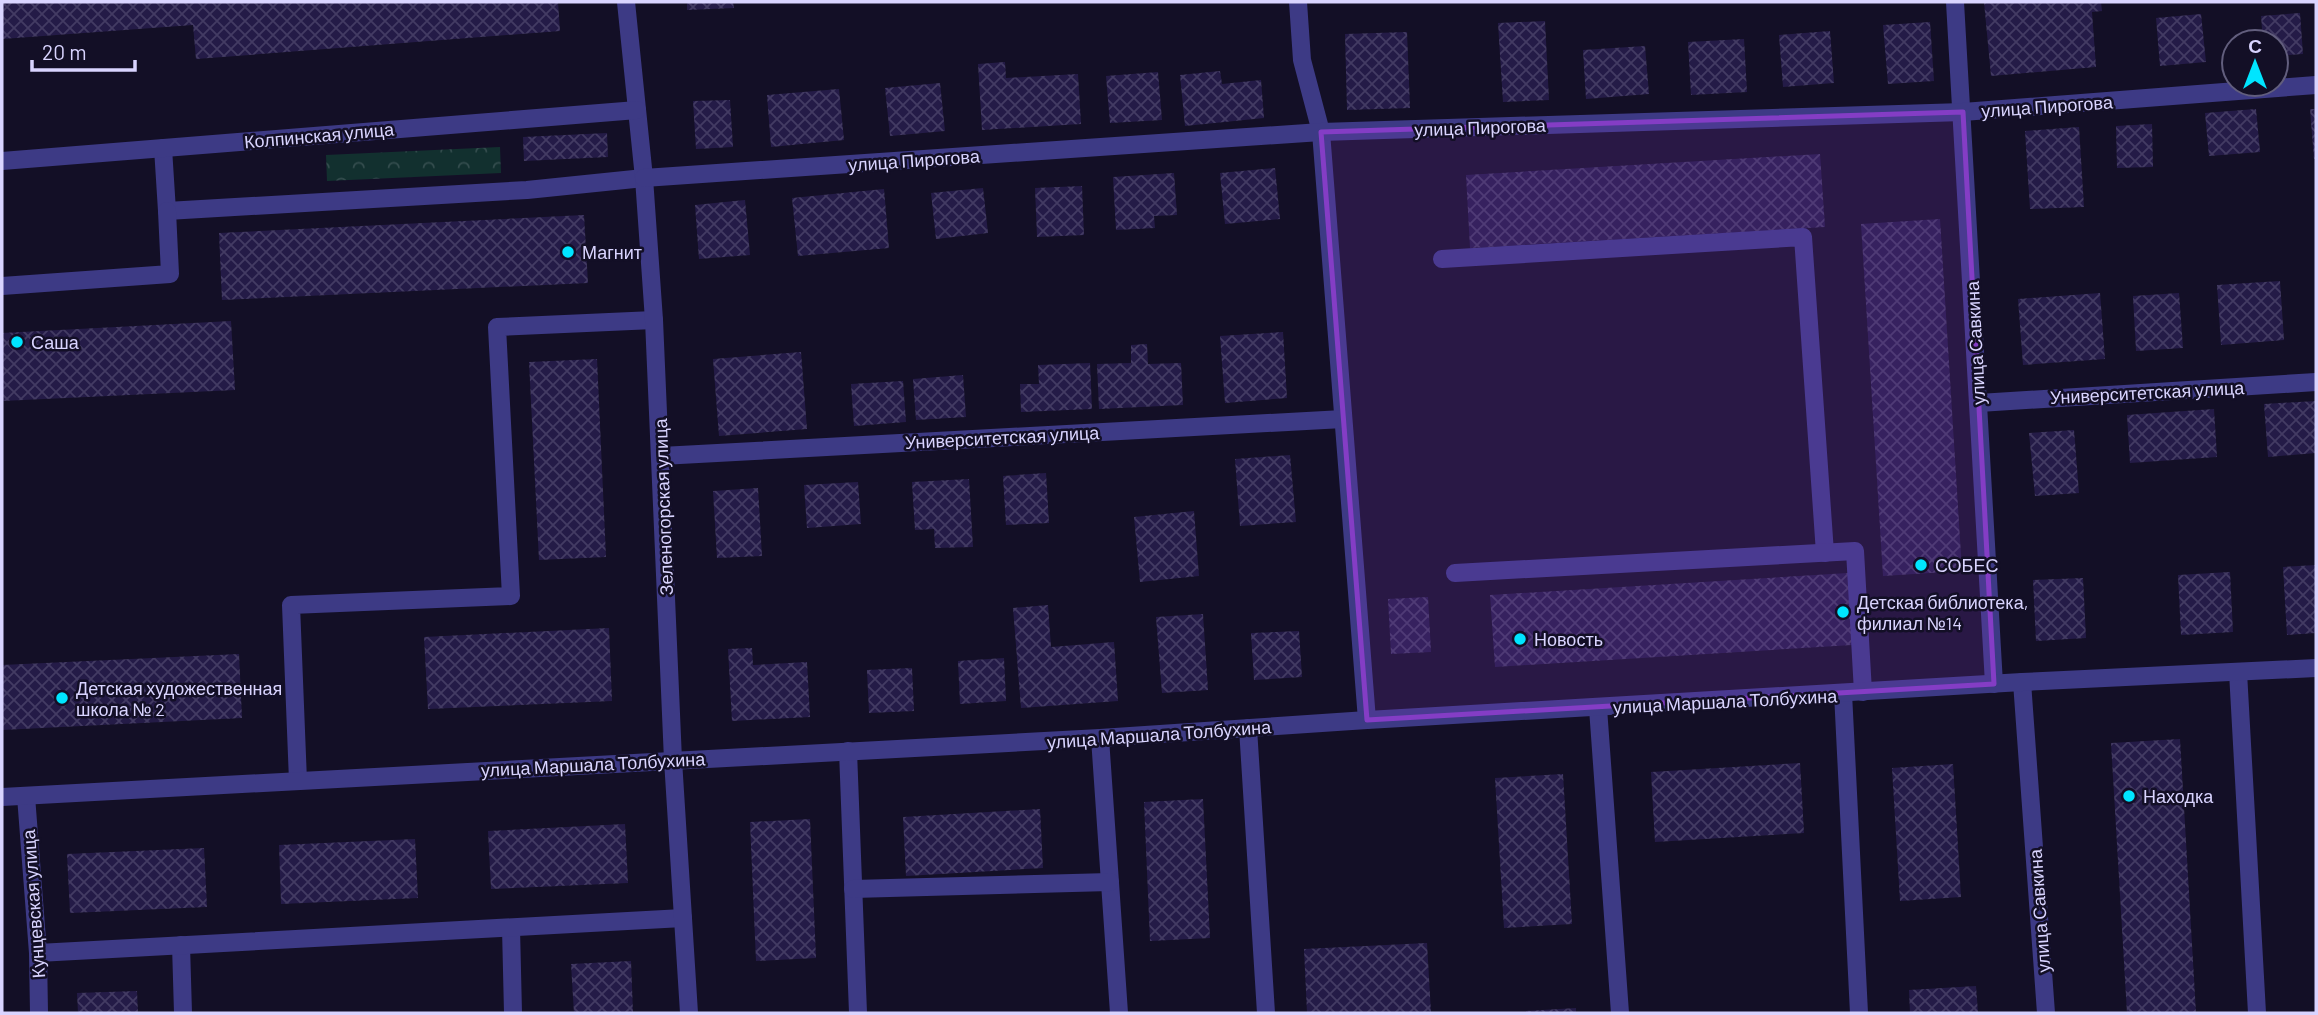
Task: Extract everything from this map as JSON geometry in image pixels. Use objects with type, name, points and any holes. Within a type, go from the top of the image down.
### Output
[{"type":"street","name":"Зеленогорская улица","points":[[626,2],[644,178],[654,320],[673,760],[689,1013]]},
{"type":"street","points":[[1298,2],[1302,60],[1321,132],[1367,720]]},
{"type":"street","name":"улица Савкина","points":[[1955,2],[1994,684]]},
{"type":"street","name":"улица Пирогова","points":[[167,211],[527,190],[644,178],[1321,132],[1963,112],[2316,85]]},
{"type":"street","name":"Колпинская улица","points":[[2,161],[637,110]]},
{"type":"street","points":[[2,286],[170,274],[163,148]]},
{"type":"street","points":[[1442,259],[1803,237],[1825,553]]},
{"type":"street","points":[[298,781],[291,605],[511,596],[496,327],[654,320]]},
{"type":"street","name":"Университетская улица","points":[[1979,402],[2316,382]]},
{"type":"street","name":"Университетская улица","points":[[661,456],[1343,419]]},
{"type":"street","points":[[1455,573],[1855,551],[1863,692]]},
{"type":"street","name":"улица Маршала Толбухина","points":[[2,797],[1100,738],[2022,682],[2316,668]]},
{"type":"street","points":[[2238,672],[2257,1013]]},
{"type":"street","name":"улица Савкина","points":[[2022,682],[2046,1013]]},
{"type":"street","points":[[1843,693],[1859,1013]]},
{"type":"street","points":[[1598,708],[1620,1013]]},
{"type":"street","points":[[1248,728],[1266,1013]]},
{"type":"street","points":[[1100,738],[1119,1013]]},
{"type":"street","points":[[848,751],[859,1013]]},
{"type":"street","name":"Кунцевская улица","points":[[26,796],[38,953],[39,1013]]},
{"type":"street","points":[[853,889],[1110,882]]},
{"type":"street","points":[[38,953],[683,918]]},
{"type":"street","points":[[511,928],[513,1013]]},
{"type":"street","points":[[181,945],[183,1013]]},
{"type":"highlighted area","points":[[1963,112],[1994,684],[1367,720],[1321,132]]},
{"type":"green space","points":[[500,147],[501,173],[327,181],[326,155]]},
{"type":"building","points":[[2,2],[558,2],[560,31],[196,59],[193,25],[2,39]]},
{"type":"building","points":[[687,2],[733,2],[734,8],[687,10]]},
{"type":"building","points":[[1984,2],[2101,2],[2102,11],[2092,12],[2096,67],[1991,76]]},
{"type":"building","points":[[2300,13],[2303,54],[2290,55],[2290,28],[2262,28],[2261,16]]},
{"type":"building","points":[[2201,14],[2206,62],[2160,66],[2156,18]]},
{"type":"building","points":[[1545,21],[1549,100],[1503,102],[1498,23]]},
{"type":"building","points":[[1930,22],[1934,81],[1888,84],[1883,25]]},
{"type":"building","points":[[1830,31],[1834,83],[1783,87],[1779,35]]},
{"type":"building","points":[[1407,32],[1410,108],[1347,110],[1345,34]]},
{"type":"building","points":[[1744,39],[1747,92],[1691,95],[1688,42]]},
{"type":"building","points":[[1645,46],[1649,94],[1586,99],[1583,50]]},
{"type":"building","points":[[1005,62],[1006,78],[1078,74],[1081,124],[982,130],[978,64]]},
{"type":"building","points":[[1220,71],[1222,84],[1261,80],[1264,118],[1185,126],[1180,75]]},
{"type":"building","points":[[1158,72],[1162,120],[1110,123],[1106,76]]},
{"type":"building","points":[[940,83],[945,131],[890,136],[885,88]]},
{"type":"building","points":[[839,89],[844,140],[771,147],[767,95]]},
{"type":"building","points":[[730,100],[733,147],[696,149],[693,101]]},
{"type":"building","points":[[2256,109],[2260,152],[2209,156],[2205,113]]},
{"type":"building","points":[[2310,109],[2316,109],[2316,159],[2314,159]]},
{"type":"building","points":[[2152,124],[2153,167],[2117,168],[2116,126]]},
{"type":"building","points":[[2079,127],[2084,207],[2030,209],[2025,131]]},
{"type":"building","points":[[607,133],[608,157],[524,161],[523,137]]},
{"type":"building","points":[[1820,154],[1825,227],[1470,248],[1466,175]]},
{"type":"building","points":[[1275,168],[1280,219],[1225,224],[1220,173]]},
{"type":"building","points":[[1174,173],[1177,215],[1154,216],[1155,228],[1116,230],[1113,177]]},
{"type":"building","points":[[1082,186],[1084,235],[1037,237],[1035,188]]},
{"type":"building","points":[[983,188],[988,233],[936,239],[931,193]]},
{"type":"building","points":[[884,189],[889,248],[798,256],[792,198]]},
{"type":"building","points":[[745,200],[750,255],[699,259],[695,205]]},
{"type":"building","points":[[584,215],[588,283],[222,300],[219,233]]},
{"type":"building","points":[[1940,219],[1962,571],[1883,576],[1861,224]]},
{"type":"building","points":[[2280,281],[2284,340],[2221,345],[2217,285]]},
{"type":"building","points":[[2100,293],[2105,359],[2023,365],[2018,299]]},
{"type":"building","points":[[2179,293],[2183,348],[2136,351],[2133,296]]},
{"type":"building","points":[[231,321],[235,390],[2,401],[2,333]]},
{"type":"building","points":[[1283,332],[1287,398],[1225,403],[1220,336]]},
{"type":"building","points":[[1147,344],[1148,364],[1181,363],[1183,405],[1099,409],[1097,364],[1131,363],[1131,345]]},
{"type":"building","points":[[801,352],[807,429],[719,436],[713,359]]},
{"type":"building","points":[[597,359],[606,557],[539,560],[529,362]]},
{"type":"building","points":[[1090,363],[1092,409],[1021,412],[1020,384],[1039,384],[1038,365]]},
{"type":"building","points":[[963,375],[966,417],[916,420],[913,379]]},
{"type":"building","points":[[903,381],[906,422],[854,426],[851,384]]},
{"type":"building","points":[[2316,401],[2316,453],[2268,457],[2264,404]]},
{"type":"building","points":[[2214,409],[2217,457],[2130,463],[2127,415]]},
{"type":"building","points":[[2074,430],[2079,493],[2035,496],[2029,433]]},
{"type":"building","points":[[1290,455],[1296,522],[1240,526],[1235,459]]},
{"type":"building","points":[[1046,473],[1049,523],[1006,525],[1003,476]]},
{"type":"building","points":[[969,479],[973,547],[935,548],[934,529],[915,530],[912,482]]},
{"type":"building","points":[[858,482],[861,524],[807,528],[804,485]]},
{"type":"building","points":[[758,488],[762,556],[717,558],[713,491]]},
{"type":"building","points":[[1194,511],[1199,576],[1140,582],[1134,517]]},
{"type":"building","points":[[2316,565],[2316,633],[2287,635],[2283,567]]},
{"type":"building","points":[[2230,572],[2233,632],[2181,635],[2178,575]]},
{"type":"building","points":[[1848,573],[1852,645],[1495,667],[1490,595]]},
{"type":"building","points":[[2083,578],[2086,638],[2036,641],[2033,580]]},
{"type":"building","points":[[1428,597],[1431,652],[1391,654],[1388,599]]},
{"type":"building","points":[[1048,605],[1051,647],[1114,642],[1118,701],[1021,708],[1013,608]]},
{"type":"building","points":[[1203,614],[1208,690],[1162,693],[1156,617]]},
{"type":"building","points":[[609,628],[612,701],[428,709],[424,637]]},
{"type":"building","points":[[1299,631],[1302,677],[1254,680],[1251,633]]},
{"type":"building","points":[[752,648],[753,665],[807,662],[810,717],[732,721],[728,649]]},
{"type":"building","points":[[239,654],[242,718],[2,730],[2,665]]},
{"type":"building","points":[[1004,658],[1006,701],[960,704],[958,661]]},
{"type":"building","points":[[912,668],[914,711],[869,713],[867,670]]},
{"type":"building","points":[[2180,739],[2196,1013],[2127,1013],[2111,743]]},
{"type":"building","points":[[1800,763],[1804,833],[1655,842],[1651,772]]},
{"type":"building","points":[[1953,764],[1961,897],[1900,901],[1892,768]]},
{"type":"building","points":[[1563,774],[1572,924],[1504,928],[1495,778]]},
{"type":"building","points":[[1203,799],[1210,938],[1150,941],[1144,802]]},
{"type":"building","points":[[1040,809],[1043,868],[906,876],[903,817]]},
{"type":"building","points":[[810,819],[816,958],[756,961],[750,822]]},
{"type":"building","points":[[625,824],[628,883],[491,889],[488,831]]},
{"type":"building","points":[[415,839],[418,898],[281,904],[279,845]]},
{"type":"building","points":[[204,848],[207,907],[70,913],[67,854]]},
{"type":"building","points":[[1427,943],[1431,1013],[1307,1013],[1304,949]]},
{"type":"building","points":[[631,961],[633,1013],[574,1013],[571,964]]},
{"type":"building","points":[[1976,986],[1978,1013],[1910,1013],[1909,990]]},
{"type":"building","points":[[137,991],[138,1013],[78,1013],[77,993]]},
{"type":"building","points":[[1576,1008],[1576,1013],[1526,1013],[1526,1011]]},
{"type":"place","name":"Магнит","points":[[568,252]]},
{"type":"place","name":"Саша","points":[[17,342]]},
{"type":"place","name":"СОБЕС","points":[[1921,565]]},
{"type":"place","name":"Детская библиотека, филиал №14","points":[[1843,612]]},
{"type":"place","name":"Новость","points":[[1520,639]]},
{"type":"place","name":"Детская художественная школа № 2","points":[[62,698]]},
{"type":"place","name":"Находка","points":[[2129,796]]}]
